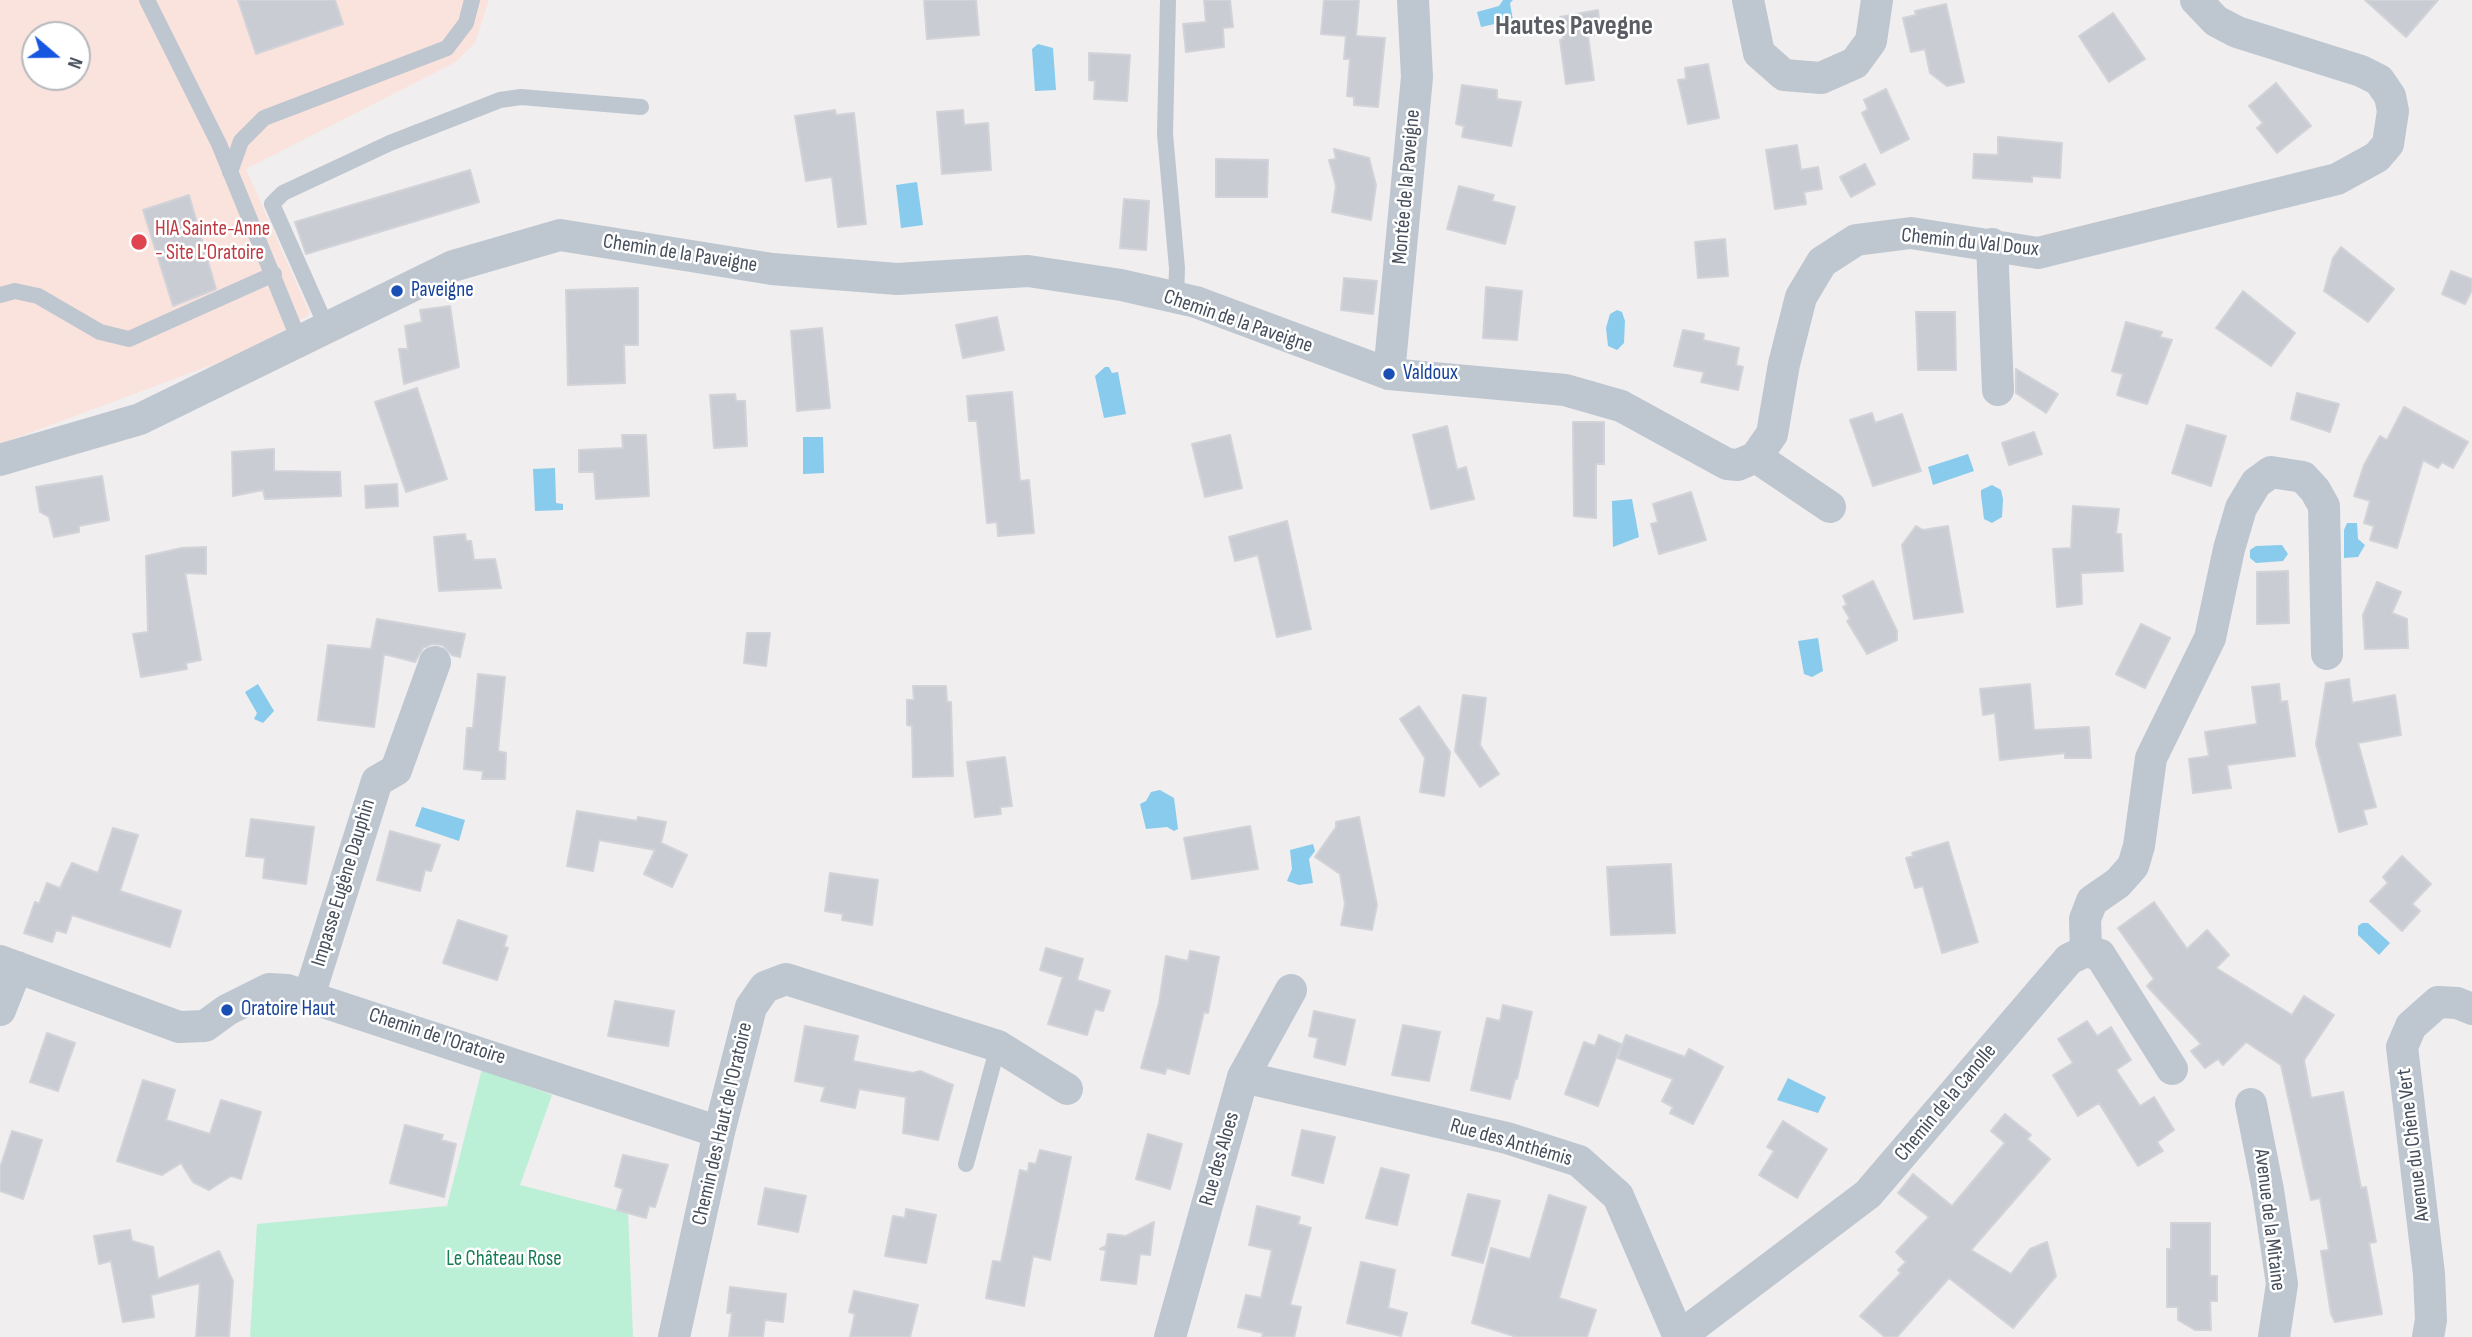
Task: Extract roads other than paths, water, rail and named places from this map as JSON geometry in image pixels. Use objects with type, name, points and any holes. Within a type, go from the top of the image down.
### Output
[{"type":"street","name":"Montée de la Paveigne","points":[[1389,374],[1417,77],[1413,0]]},
{"type":"street","points":[[1748,0],[1759,53],[1784,75],[1821,78],[1855,63],[1871,41],[1877,0]]},
{"type":"street","name":"Chemin du Val Doux","points":[[1756,457],[1772,434],[1784,364],[1801,297],[1822,262],[1856,240],[1911,233],[2038,253],[2337,179],[2377,157],[2388,144],[2393,111],[2390,96],[2379,80],[2361,71],[2237,32],[2216,21],[2196,0]]},
{"type":"street","name":"Chemin de la Paveigne","points":[[0,460],[140,419],[364,307],[453,266],[560,235],[772,269],[897,279],[1028,271],[1121,285],[1176,298],[1389,374]]},
{"type":"street","points":[[1992,244],[1998,390]]},
{"type":"street","points":[[1389,374],[1564,390],[1621,406],[1727,464],[1738,465],[1756,457],[1830,507]]},
{"type":"street","points":[[2172,1069],[2100,955],[2086,951],[2085,919],[2092,901],[2119,883],[2133,866],[2139,845],[2151,758],[2210,638],[2228,549],[2241,508],[2256,483],[2271,472],[2303,477],[2324,506],[2328,653]]},
{"type":"street","name":"Impasse Eugène Dauphin","points":[[309,996],[377,781],[396,770],[435,662]]},
{"type":"street","name":"Chemin de la Canolle","points":[[1679,1337],[1868,1194],[2069,959],[2086,951]]},
{"type":"street","points":[[0,1010],[8,964]]},
{"type":"street","name":"Chemin de l'Oratoire","points":[[8,964],[179,1027],[205,1026],[226,1010],[268,989],[309,996],[719,1132]]},
{"type":"street","name":"Chemin des Haut de l'Oratoire","points":[[674,1337],[719,1132],[751,1007],[765,987],[786,979],[998,1046],[1067,1089]]},
{"type":"street","name":"Rue des Aloes","points":[[1170,1337],[1244,1077],[1291,990]]},
{"type":"street","name":"Avenue du Chêne Vert","points":[[2428,1337],[2431,1320],[2429,1274],[2402,1047],[2411,1026],[2438,1002],[2457,1003],[2472,1009]]},
{"type":"street","name":"Rue des Anthémis","points":[[1244,1077],[1507,1138],[1579,1161],[1618,1196],[1679,1337]]},
{"type":"street","name":"Avenue de la Mitaine","points":[[2251,1104],[2269,1190],[2282,1284],[2274,1337]]},
{"type":"lane","points":[[147,0],[230,172],[274,274],[313,334]]},
{"type":"lane","points":[[230,172],[241,141],[264,118],[447,48],[466,23],[472,0]]},
{"type":"lane","points":[[1168,0],[1164,134],[1177,268],[1176,298]]},
{"type":"lane","points":[[313,334],[272,204],[283,193],[390,143],[499,100],[520,97],[641,107]]},
{"type":"lane","points":[[0,295],[15,291],[38,296],[100,332],[129,339],[274,274]]},
{"type":"lane","points":[[967,1164],[998,1046]]},
{"type":"water","points":[[1503,0],[1513,0],[1510,3],[1513,20],[1481,27],[1477,12],[1499,6]]},
{"type":"water","points":[[1038,44],[1053,48],[1056,90],[1035,91],[1032,49]]},
{"type":"water","points":[[917,182],[923,225],[901,228],[896,185]]},
{"type":"water","points":[[1617,310],[1622,312],[1625,321],[1624,343],[1617,350],[1608,346],[1606,328],[1610,314]]},
{"type":"water","points":[[1105,367],[1109,367],[1112,373],[1118,372],[1126,414],[1104,418],[1095,376]]},
{"type":"water","points":[[803,437],[823,437],[824,473],[803,474]]},
{"type":"water","points":[[1968,454],[1974,471],[1933,485],[1928,467]]},
{"type":"water","points":[[555,468],[556,503],[563,504],[563,510],[535,511],[533,469]]},
{"type":"water","points":[[1992,485],[2001,490],[2003,499],[2002,517],[1992,523],[1984,519],[1981,490]]},
{"type":"water","points":[[1632,499],[1639,537],[1613,547],[1612,501]]},
{"type":"water","points":[[2347,523],[2357,523],[2358,539],[2365,545],[2358,557],[2344,558],[2344,530]]},
{"type":"water","points":[[2282,545],[2288,554],[2283,561],[2256,563],[2250,558],[2250,550],[2256,546]]},
{"type":"water","points":[[1818,638],[1823,671],[1812,677],[1804,674],[1798,641]]},
{"type":"water","points":[[258,684],[274,711],[263,723],[254,719],[257,713],[245,692]]},
{"type":"water","points":[[1160,790],[1174,798],[1178,829],[1174,831],[1167,827],[1146,829],[1140,804],[1146,801],[1151,792]]},
{"type":"water","points":[[422,807],[465,820],[459,841],[415,826]]},
{"type":"water","points":[[1313,844],[1315,851],[1309,859],[1313,883],[1299,885],[1287,881],[1292,869],[1290,850]]},
{"type":"water","points":[[2368,923],[2390,943],[2379,955],[2358,935],[2358,926]]},
{"type":"water","points":[[1788,1078],[1826,1097],[1818,1113],[1777,1100]]},
{"type":"place","name":"HIA Sainte-Anne - Site L'Oratoire","points":[[139,242]]},
{"type":"place","name":"Paveigne","points":[[397,291]]},
{"type":"place","name":"Valdoux","points":[[1389,374]]},
{"type":"place","name":"Oratoire Haut","points":[[227,1010]]},
{"type":"district","name":"Hautes Pavegne","points":[[1574,27]]},
{"type":"park label","name":"Le Château Rose","points":[[504,1260]]}]
